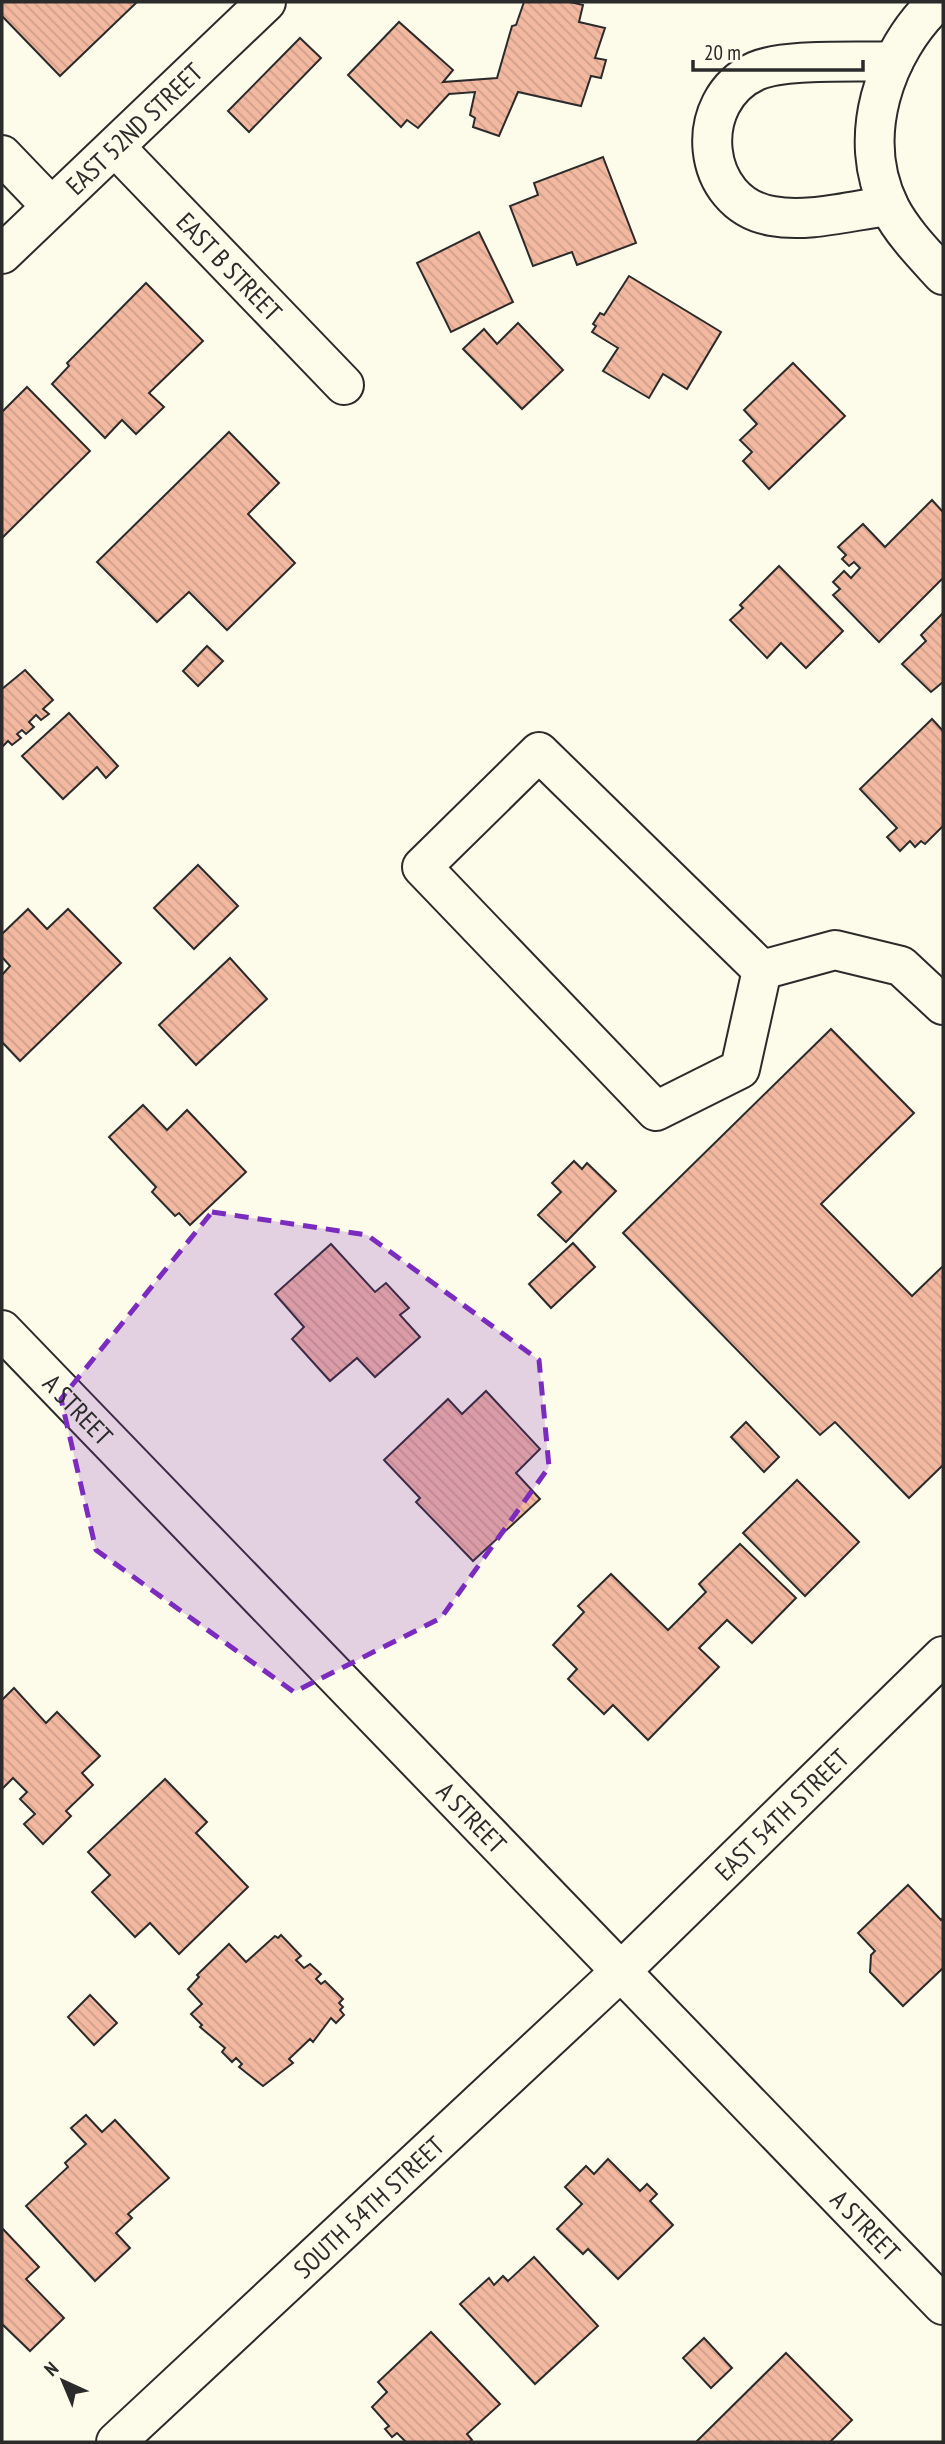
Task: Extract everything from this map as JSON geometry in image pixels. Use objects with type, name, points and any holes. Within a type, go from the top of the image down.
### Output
[{"type":"street","name":"EAST 52ND STREET","points":[[2,254],[266,2]]},
{"type":"street","points":[[937,2],[918,20],[894,61],[885,83],[875,131],[880,178],[889,206],[903,229],[943,275]]},
{"type":"street","points":[[889,206],[795,218],[771,216],[748,207],[730,193],[717,172],[711,149],[712,125],[721,103],[736,84],[756,71],[780,66],[894,61]]},
{"type":"street","name":"EAST B STREET","points":[[116,148],[344,385]]},
{"type":"street","points":[[2,155],[51,206]]},
{"type":"street","points":[[539,752],[762,970],[740,1069],[656,1111],[422,867],[539,752]]},
{"type":"street","points":[[762,970],[835,950],[901,966],[943,1005]]},
{"type":"street","name":"A STREET","points":[[2,1330],[943,2305]]},
{"type":"street","name":"EAST 54TH STREET","points":[[620,1972],[943,1656]]},
{"type":"street","name":"SOUTH 54TH STREET","points":[[116,2442],[620,1972]]},
{"type":"highlighted area","points":[[212,1212],[367,1235],[539,1360],[549,1467],[441,1618],[294,1692],[96,1550],[61,1399]]},
{"type":"building","points":[[2,2],[137,2],[60,76],[2,16]]},
{"type":"building","points":[[524,2],[570,2],[583,5],[579,22],[605,28],[595,58],[606,60],[601,78],[591,76],[581,106],[518,92],[499,136],[473,127],[475,118],[470,115],[475,92],[449,94],[418,128],[407,120],[401,127],[348,75],[399,22],[453,70],[443,82],[497,78],[512,26],[516,25]]},
{"type":"building","points":[[300,38],[321,58],[249,132],[228,111]]},
{"type":"building","points":[[603,157],[636,243],[577,265],[572,252],[533,266],[510,206],[538,195],[534,183]]},
{"type":"building","points":[[479,232],[513,302],[451,332],[417,263]]},
{"type":"building","points":[[629,276],[721,332],[687,389],[663,374],[649,398],[603,371],[618,348],[592,332],[596,326],[593,324],[600,313],[604,315]]},
{"type":"building","points":[[146,283],[203,341],[149,393],[164,407],[136,434],[122,420],[105,438],[52,384],[69,366],[67,363]]},
{"type":"building","points":[[518,323],[563,370],[522,409],[463,349],[484,329],[497,344]]},
{"type":"building","points":[[793,363],[845,416],[769,489],[743,461],[752,452],[740,440],[757,424],[744,410]]},
{"type":"building","points":[[27,387],[90,451],[2,538],[2,412]]},
{"type":"building","points":[[229,432],[279,483],[248,514],[295,563],[227,630],[189,592],[157,622],[97,562]]},
{"type":"building","points":[[932,500],[943,512],[943,578],[879,642],[833,595],[840,589],[833,582],[844,571],[851,578],[860,568],[854,562],[849,566],[842,559],[846,555],[838,547],[863,524],[885,547]]},
{"type":"building","points":[[779,566],[843,631],[806,668],[781,643],[767,658],[730,620],[743,608],[740,605]]},
{"type":"building","points":[[943,613],[943,682],[931,692],[902,664],[926,641],[921,635]]},
{"type":"building","points":[[207,646],[223,661],[198,686],[183,671]]},
{"type":"building","points":[[25,670],[53,700],[43,709],[49,714],[41,720],[36,715],[29,722],[34,727],[26,734],[22,730],[17,734],[21,738],[12,745],[8,741],[2,747],[2,689]]},
{"type":"building","points":[[69,713],[118,766],[106,778],[97,767],[63,799],[22,756]]},
{"type":"building","points":[[932,719],[943,731],[943,826],[925,844],[921,841],[915,847],[910,841],[900,851],[887,837],[897,828],[860,789]]},
{"type":"building","points":[[198,865],[238,906],[194,949],[154,908]]},
{"type":"building","points":[[28,909],[47,929],[68,909],[121,963],[20,1061],[2,1042],[2,975],[10,966],[2,957],[2,934]]},
{"type":"building","points":[[230,958],[267,999],[196,1065],[159,1025]]},
{"type":"building","points":[[831,1029],[914,1113],[821,1204],[912,1296],[943,1266],[943,1465],[909,1498],[835,1422],[820,1435],[623,1233]]},
{"type":"building","points":[[143,1105],[167,1130],[187,1110],[246,1172],[190,1225],[179,1213],[175,1216],[152,1192],[156,1187],[109,1137]]},
{"type":"building","points":[[574,1161],[582,1169],[587,1163],[616,1191],[566,1242],[538,1215],[561,1192],[552,1183]]},
{"type":"building","points":[[573,1243],[595,1267],[551,1308],[529,1284]]},
{"type":"building","points":[[331,1244],[375,1292],[386,1283],[409,1308],[400,1315],[420,1337],[375,1377],[357,1358],[330,1381],[292,1339],[304,1327],[275,1294]]},
{"type":"building","points":[[486,1391],[540,1449],[516,1473],[540,1499],[473,1561],[416,1502],[420,1498],[384,1460],[448,1399],[462,1414]]},
{"type":"building","points":[[746,1422],[779,1457],[764,1472],[731,1437]]},
{"type":"building","points":[[797,1480],[859,1542],[805,1596],[743,1533]]},
{"type":"building","points":[[740,1544],[796,1598],[752,1643],[727,1620],[699,1648],[719,1667],[648,1740],[613,1705],[604,1714],[568,1679],[577,1669],[553,1645],[584,1612],[578,1606],[611,1574],[668,1630],[706,1592],[699,1584]]},
{"type":"building","points":[[14,1688],[46,1723],[57,1712],[100,1756],[82,1773],[93,1785],[66,1811],[71,1816],[43,1844],[24,1824],[35,1814],[20,1799],[27,1792],[13,1778],[2,1789],[2,1700]]},
{"type":"building","points":[[165,1779],[207,1822],[196,1833],[248,1887],[179,1954],[150,1923],[135,1937],[92,1892],[110,1875],[88,1852]]},
{"type":"building","points":[[908,1885],[941,1920],[943,1918],[943,1968],[903,2006],[870,1972],[871,1955],[875,1951],[858,1933]]},
{"type":"building","points":[[281,1935],[301,1956],[296,1960],[304,1968],[310,1964],[321,1974],[316,1979],[321,1984],[325,1981],[343,1999],[339,2003],[343,2007],[340,2010],[344,2015],[336,2023],[331,2018],[313,2042],[310,2039],[289,2059],[293,2063],[263,2086],[239,2067],[242,2064],[236,2058],[232,2062],[222,2052],[225,2048],[200,2027],[202,2025],[191,2014],[202,2004],[188,1989],[199,1977],[197,1975],[229,1944],[246,1962],[275,1936],[278,1938]]},
{"type":"building","points":[[90,1995],[117,2023],[94,2045],[68,2017]]},
{"type":"building","points":[[86,2115],[102,2132],[115,2120],[169,2178],[128,2214],[132,2218],[116,2233],[130,2248],[95,2281],[26,2206],[68,2167],[65,2163],[86,2144],[71,2128]]},
{"type":"building","points":[[608,2159],[640,2191],[647,2184],[657,2194],[650,2201],[673,2225],[618,2279],[588,2249],[583,2254],[557,2229],[582,2204],[565,2187],[586,2166],[594,2174]]},
{"type":"building","points":[[2,2228],[39,2267],[26,2279],[64,2318],[30,2351],[2,2324]]},
{"type":"building","points":[[534,2257],[598,2326],[535,2384],[460,2304],[489,2278],[494,2285],[503,2276],[508,2281]]},
{"type":"building","points":[[431,2332],[500,2404],[467,2434],[472,2440],[469,2442],[406,2442],[397,2433],[392,2437],[385,2429],[389,2426],[372,2407],[387,2392],[378,2382]]},
{"type":"building","points":[[704,2338],[732,2368],[711,2388],[683,2358]]},
{"type":"building","points":[[786,2353],[852,2420],[830,2442],[696,2442]]}]
